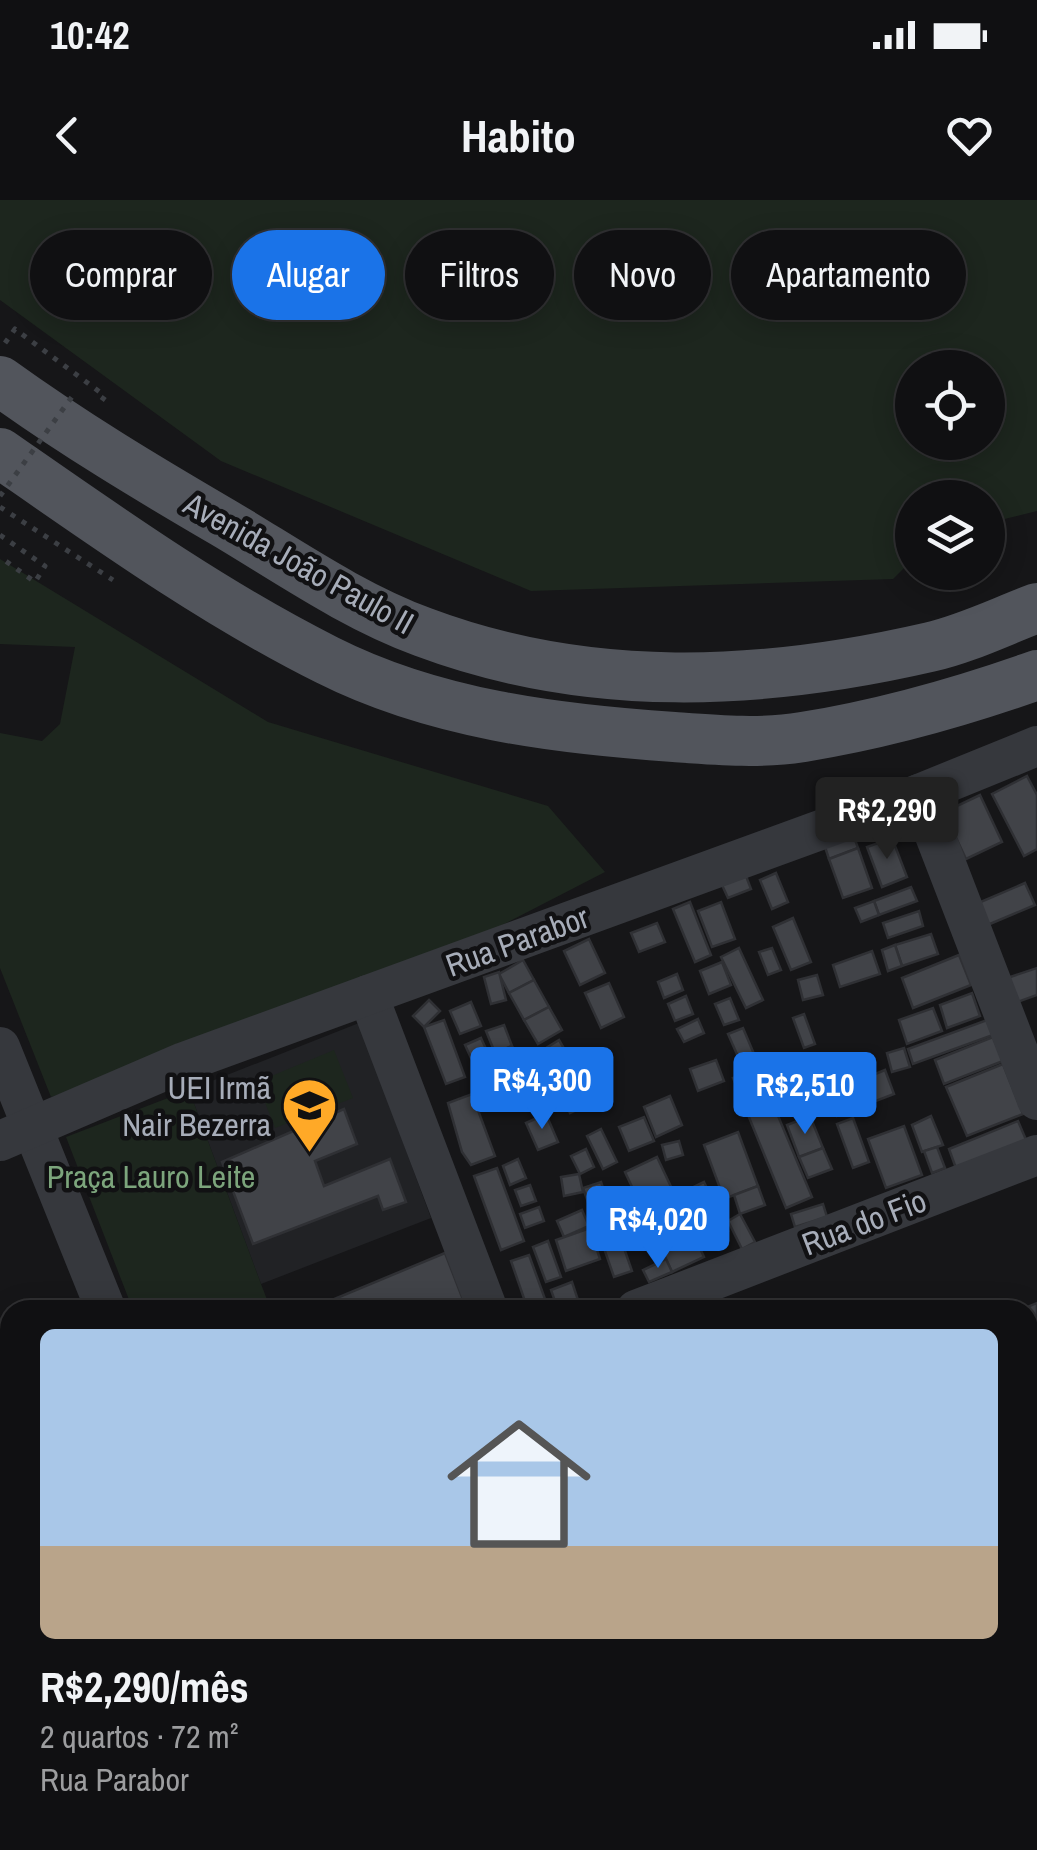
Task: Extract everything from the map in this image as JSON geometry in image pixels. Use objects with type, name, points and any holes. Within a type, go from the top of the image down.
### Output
[{"type":"main road","name":"Avenida João Paulo II","points":[[0,380],[72,433],[366,607],[423,632],[515,657],[616,674],[701,681],[782,674],[934,647],[1037,608]]},
{"type":"main road","name":"Avenida João Paulo II","points":[[0,453],[212,592],[329,661],[449,706],[543,724],[636,735],[719,740],[799,738],[957,704],[1037,675]]},
{"type":"street","name":"Rua Parabor","points":[[15,1135],[184,1062],[919,794],[1037,746]]},
{"type":"street","points":[[919,794],[1037,1100]]},
{"type":"street","points":[[368,995],[484,1300]]},
{"type":"street","points":[[0,1047],[15,1135],[101,1300]]},
{"type":"street","name":"Rua do Fio","points":[[662,1300],[1037,1155]]},
{"type":"path","points":[[0,350],[16,329],[83,379]]},
{"type":"path","points":[[0,496],[74,394]]},
{"type":"path","points":[[0,536],[45,566],[34,582],[0,558]]},
{"type":"shaded area","name":"UEI Irmã Nair Bezerra","points":[[359,1023],[431,1218],[261,1284],[189,1090]]},
{"type":"green space","points":[[0,200],[1037,200],[1037,511],[1005,519],[1005,480],[895,480],[893,579],[531,591],[221,461],[0,300]]},
{"type":"green space","points":[[0,559],[268,722],[548,806],[605,872],[386,985],[51,1097],[0,968],[0,733],[42,741],[60,724],[75,647],[0,644]]},
{"type":"green space","points":[[334,1050],[353,1098],[275,1128],[257,1082]]},
{"type":"green space","name":"Praça Lauro Leite","points":[[189,1090],[267,1300],[129,1300],[66,1137]]},
{"type":"building","points":[[1027,776],[1037,795],[1037,849],[1024,856],[992,794]]},
{"type":"building","points":[[980,795],[1002,842],[966,859],[944,812]]},
{"type":"building","points":[[853,834],[858,848],[829,859],[824,844]]},
{"type":"building","points":[[892,838],[907,877],[882,887],[867,847]]},
{"type":"building","points":[[858,848],[872,888],[843,898],[829,859]]},
{"type":"building","points":[[776,873],[788,902],[772,909],[760,880]]},
{"type":"building","points":[[746,876],[751,889],[728,898],[722,885]]},
{"type":"building","points":[[1025,883],[1035,905],[978,929],[969,907]]},
{"type":"building","points":[[911,887],[917,901],[879,915],[874,901]]},
{"type":"building","points":[[874,901],[879,915],[861,922],[855,908]]},
{"type":"building","points":[[690,902],[711,955],[695,962],[673,909]]},
{"type":"building","points":[[721,902],[735,939],[712,947],[698,911]]},
{"type":"building","points":[[919,911],[923,926],[888,938],[883,923]]},
{"type":"building","points":[[793,918],[811,962],[791,970],[773,927]]},
{"type":"building","points":[[657,923],[665,942],[639,952],[631,933]]},
{"type":"building","points":[[931,934],[938,954],[902,966],[895,945]]},
{"type":"building","points":[[589,939],[605,973],[580,985],[564,951]]},
{"type":"building","points":[[895,945],[902,966],[888,971],[882,950]]},
{"type":"building","points":[[739,948],[763,1000],[746,1008],[721,957]]},
{"type":"building","points":[[772,948],[781,970],[768,975],[759,952]]},
{"type":"building","points":[[872,951],[880,974],[840,987],[833,965]]},
{"type":"building","points":[[959,955],[971,985],[913,1008],[902,978]]},
{"type":"building","points":[[523,960],[534,980],[509,993],[499,974]]},
{"type":"building","points":[[722,962],[731,985],[709,994],[700,971]]},
{"type":"building","points":[[1037,968],[1037,995],[1009,1005],[1001,980]]},
{"type":"building","points":[[499,972],[506,1000],[491,1004],[484,977]]},
{"type":"building","points":[[677,974],[683,990],[664,998],[658,982]]},
{"type":"building","points":[[817,975],[823,995],[803,1000],[798,980]]},
{"type":"building","points":[[534,980],[549,1007],[524,1020],[509,993]]},
{"type":"building","points":[[609,983],[624,1017],[601,1028],[585,993]]},
{"type":"building","points":[[972,993],[980,1016],[947,1028],[940,1005]]},
{"type":"building","points":[[686,996],[693,1014],[675,1021],[668,1004]]},
{"type":"building","points":[[730,998],[739,1020],[724,1025],[715,1004]]},
{"type":"building","points":[[429,1000],[440,1011],[424,1027],[413,1016]]},
{"type":"building","points":[[471,1002],[481,1026],[460,1034],[450,1011]]},
{"type":"building","points":[[549,1007],[562,1030],[538,1044],[524,1020]]},
{"type":"building","points":[[933,1008],[942,1031],[907,1044],[899,1020]]},
{"type":"building","points":[[804,1014],[815,1044],[804,1048],[793,1018]]},
{"type":"building","points":[[698,1019],[704,1033],[684,1042],[677,1029]]},
{"type":"building","points":[[444,1020],[465,1077],[446,1084],[424,1027]]},
{"type":"building","points":[[987,1020],[993,1035],[913,1064],[908,1049]]},
{"type":"building","points":[[504,1025],[512,1046],[495,1053],[486,1031]]},
{"type":"building","points":[[743,1028],[754,1054],[740,1061],[728,1034]]},
{"type":"building","points":[[993,1037],[1003,1061],[944,1084],[935,1060]]},
{"type":"building","points":[[481,1038],[487,1051],[471,1058],[465,1045]]},
{"type":"building","points":[[559,1040],[576,1069],[561,1078],[543,1050]]},
{"type":"building","points":[[512,1046],[519,1062],[502,1069],[495,1053]]},
{"type":"building","points":[[904,1048],[910,1067],[892,1072],[887,1053]]},
{"type":"building","points":[[716,1060],[724,1081],[698,1091],[690,1069]]},
{"type":"building","points":[[519,1062],[527,1082],[509,1089],[502,1069]]},
{"type":"building","points":[[1003,1064],[1023,1114],[967,1136],[946,1087]]},
{"type":"building","points":[[758,1068],[812,1197],[786,1208],[733,1078]]},
{"type":"building","points":[[885,1070],[894,1094],[868,1104],[858,1081]]},
{"type":"building","points":[[580,1076],[586,1088],[564,1099],[558,1086]]},
{"type":"building","points":[[858,1081],[868,1104],[837,1116],[828,1092]]},
{"type":"building","points":[[586,1088],[593,1102],[570,1113],[564,1099]]},
{"type":"building","points":[[472,1094],[495,1156],[471,1165],[462,1152],[448,1103]]},
{"type":"building","points":[[670,1096],[682,1125],[656,1137],[644,1107]]},
{"type":"building","name":"UEI Irmã Nair Bezerra","points":[[344,1109],[357,1144],[315,1161],[324,1186],[390,1159],[406,1202],[383,1210],[378,1196],[253,1244],[222,1162]]},
{"type":"building","points":[[546,1114],[558,1142],[538,1150],[526,1123]]},
{"type":"building","points":[[810,1116],[823,1148],[799,1157],[787,1125]]},
{"type":"building","points":[[931,1116],[943,1145],[922,1152],[912,1125]]},
{"type":"building","points":[[644,1117],[654,1141],[629,1151],[619,1127]]},
{"type":"building","points":[[853,1118],[869,1162],[853,1168],[837,1124]]},
{"type":"building","points":[[1018,1121],[1027,1142],[957,1171],[949,1149]]},
{"type":"building","points":[[904,1126],[922,1175],[886,1188],[868,1139]]},
{"type":"building","points":[[601,1129],[617,1162],[603,1169],[587,1136]]},
{"type":"building","points":[[738,1132],[758,1186],[724,1199],[704,1145]]},
{"type":"building","points":[[679,1141],[683,1155],[666,1160],[662,1145]]},
{"type":"building","points":[[937,1147],[945,1168],[932,1173],[924,1151]]},
{"type":"building","points":[[823,1148],[832,1169],[808,1178],[799,1157]]},
{"type":"building","points":[[586,1149],[594,1167],[580,1174],[571,1156]]},
{"type":"building","points":[[657,1157],[704,1257],[672,1272],[625,1172]]},
{"type":"building","points":[[518,1159],[526,1178],[510,1185],[503,1166]]},
{"type":"building","points":[[497,1168],[524,1241],[501,1250],[474,1176]]},
{"type":"building","points":[[579,1174],[583,1192],[564,1196],[561,1177]]},
{"type":"building","points":[[601,1182],[616,1225],[598,1231],[583,1188]]},
{"type":"building","points":[[704,1182],[728,1231],[705,1242],[681,1193]]},
{"type":"building","points":[[530,1185],[536,1201],[521,1206],[515,1190]]},
{"type":"building","points":[[758,1186],[765,1205],[740,1214],[734,1195]]},
{"type":"building","points":[[823,1204],[827,1217],[795,1227],[791,1214]]},
{"type":"building","points":[[539,1207],[544,1221],[525,1228],[520,1214]]},
{"type":"building","points":[[582,1210],[589,1226],[564,1237],[557,1221]]},
{"type":"building","points":[[740,1214],[755,1242],[742,1249],[728,1221]]},
{"type":"building","points":[[616,1225],[632,1271],[614,1277],[598,1231]]},
{"type":"building","points":[[590,1228],[600,1259],[566,1271],[556,1240]]},
{"type":"building","points":[[548,1241],[561,1277],[546,1282],[533,1247]]},
{"type":"building","points":[[445,1253],[463,1300],[332,1300]]},
{"type":"building","points":[[529,1255],[545,1300],[525,1300],[511,1261]]},
{"type":"building","points":[[666,1259],[672,1272],[649,1282],[643,1270]]},
{"type":"building","points":[[572,1282],[578,1300],[554,1300],[551,1290]]},
{"type":"place","name":"UEI Irmã Nair Bezerra","points":[[310,1154]]}]
